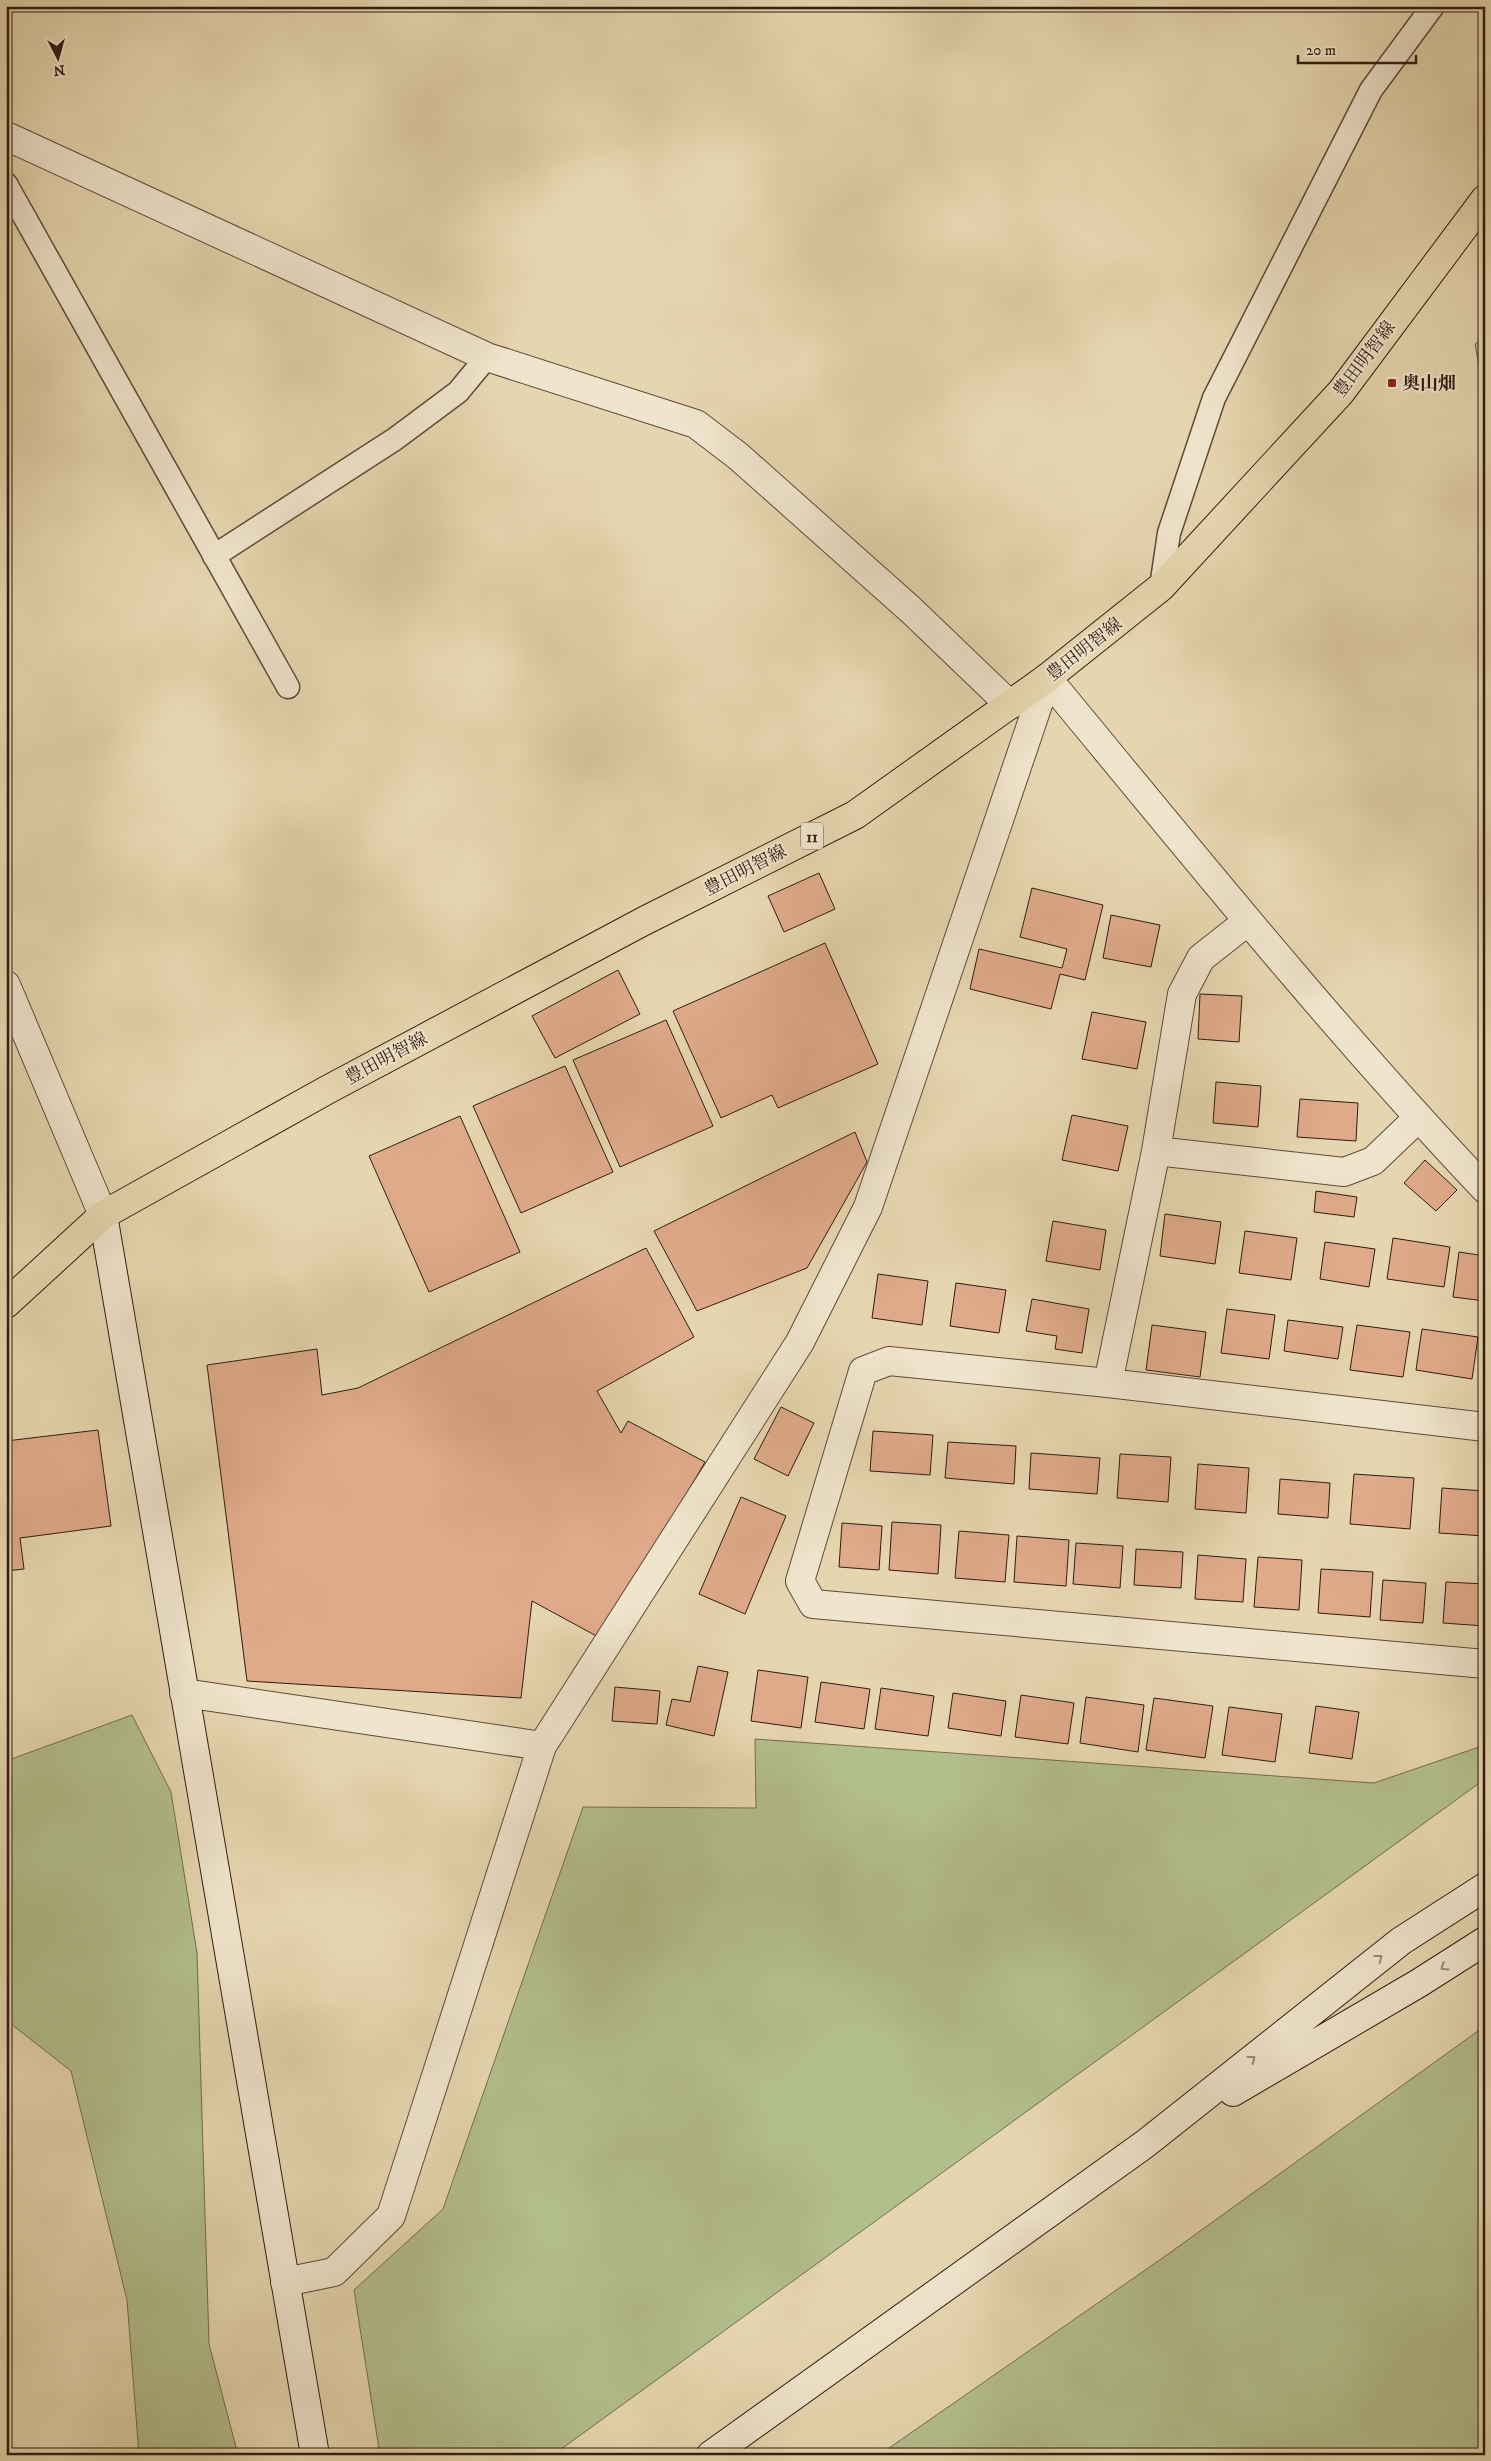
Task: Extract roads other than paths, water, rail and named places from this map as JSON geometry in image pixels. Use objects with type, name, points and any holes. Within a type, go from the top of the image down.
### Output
[{"type":"main road","name":"豊田明智線","points":[[6,1304],[103,1215],[327,1090],[635,925],[855,815],[1047,678],[1161,587],[1341,392],[1485,199]]},
{"type":"street","points":[[6,136],[487,357],[696,424],[738,456],[912,610],[1010,705]]},
{"type":"street","points":[[1047,678],[1248,921],[1418,1118],[1485,1189]]},
{"type":"street","points":[[285,2282],[334,2272],[391,2216],[542,1746],[800,1342],[868,1207],[1047,678]]},
{"type":"street","points":[[1108,1383],[1156,1151],[1182,994],[1201,958],[1248,921]]},
{"type":"street","points":[[6,985],[103,1215],[315,2455]]},
{"type":"street","points":[[1156,1151],[1344,1172],[1373,1161],[1418,1118]]},
{"type":"street","points":[[1485,1427],[1108,1383],[889,1361],[863,1371],[800,1581],[812,1604],[1485,1664]]},
{"type":"street","points":[[184,1693],[542,1746]]},
{"type":"street","points":[[711,2455],[1145,2144],[1401,1941],[1485,1887]]},
{"type":"street","points":[[1145,2144],[1419,1983],[1485,1941]]},
{"type":"lane","points":[[1161,587],[1169,533],[1214,398],[1371,90],[1433,6]]},
{"type":"lane","points":[[6,184],[288,688]]},
{"type":"lane","points":[[214,556],[395,439],[458,392],[487,357]]},
{"type":"place","name":"奥山畑","points":[[1392,383]]}]
